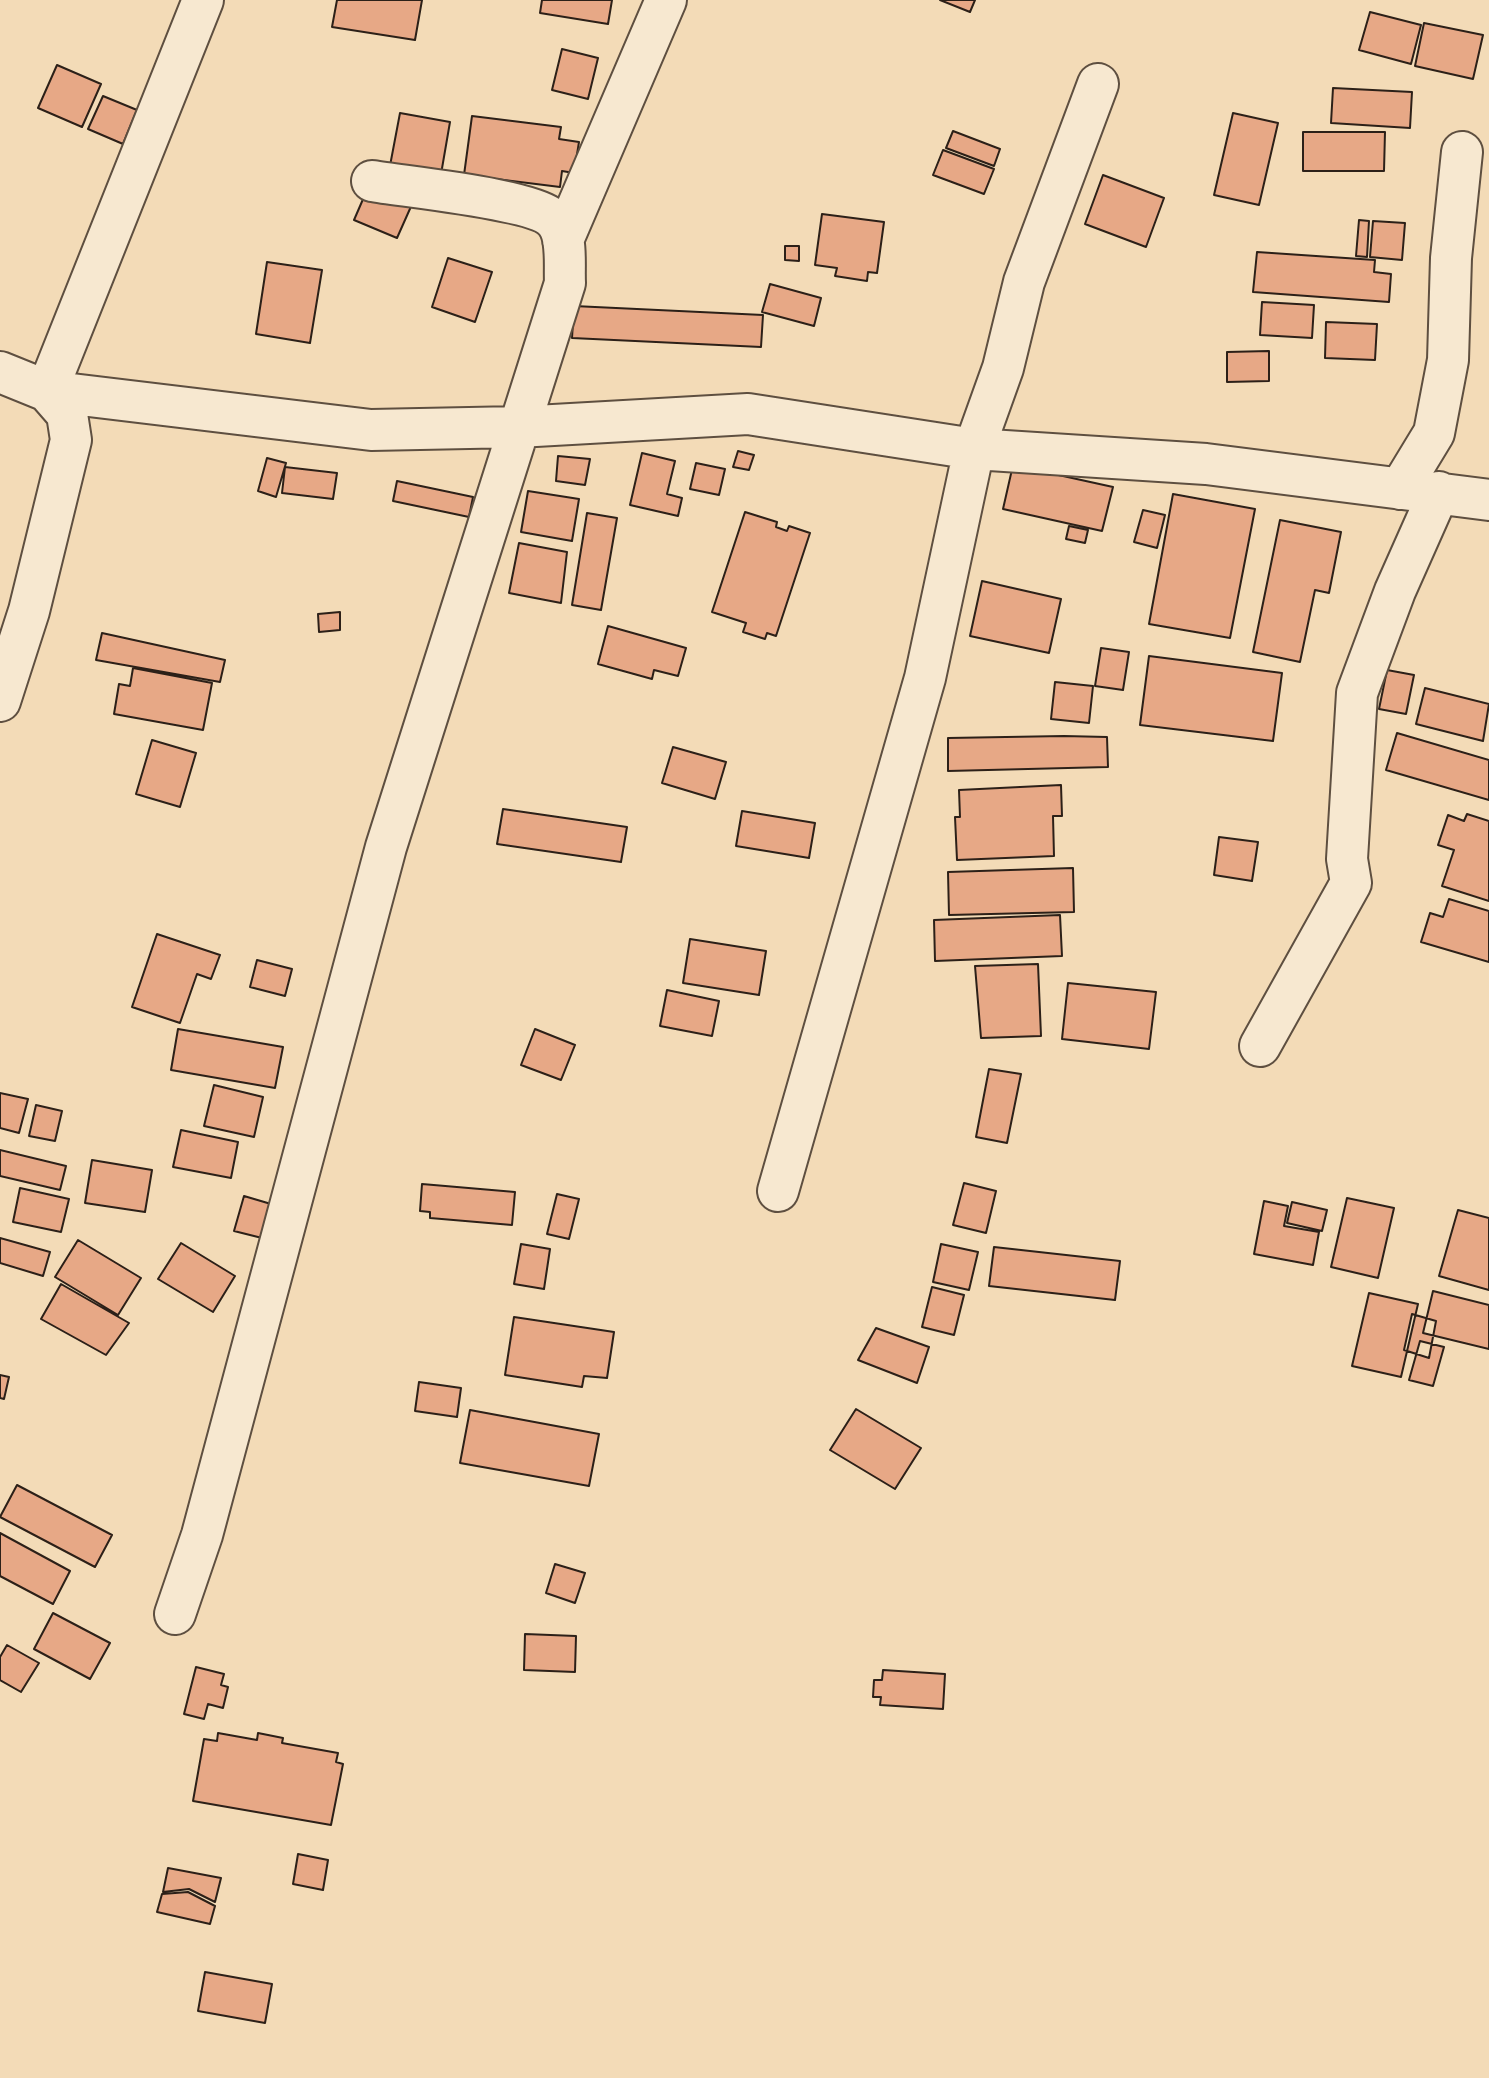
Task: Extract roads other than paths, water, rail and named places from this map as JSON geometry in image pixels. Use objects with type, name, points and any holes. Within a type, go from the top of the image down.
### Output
[{"type":"street","points":[[47,391],[203,0]]},
{"type":"street","points":[[563,240],[666,0]]},
{"type":"street","points":[[778,1191],[925,678],[974,449],[1003,368],[1024,282],[1098,84]]},
{"type":"street","points":[[1400,489],[1434,433],[1448,360],[1451,258],[1462,152]]},
{"type":"street","points":[[175,1614],[202,1535],[386,847],[565,283],[563,240],[556,222],[539,209],[502,199],[465,197],[372,181]]},
{"type":"street","points":[[0,372],[47,391],[371,430],[518,427],[748,414],[974,449],[1206,464],[1489,500]]},
{"type":"street","points":[[0,701],[29,611],[71,440],[67,414],[47,391]]},
{"type":"street","points":[[1260,1046],[1351,883],[1347,859],[1357,693],[1395,591],[1439,492]]}]
